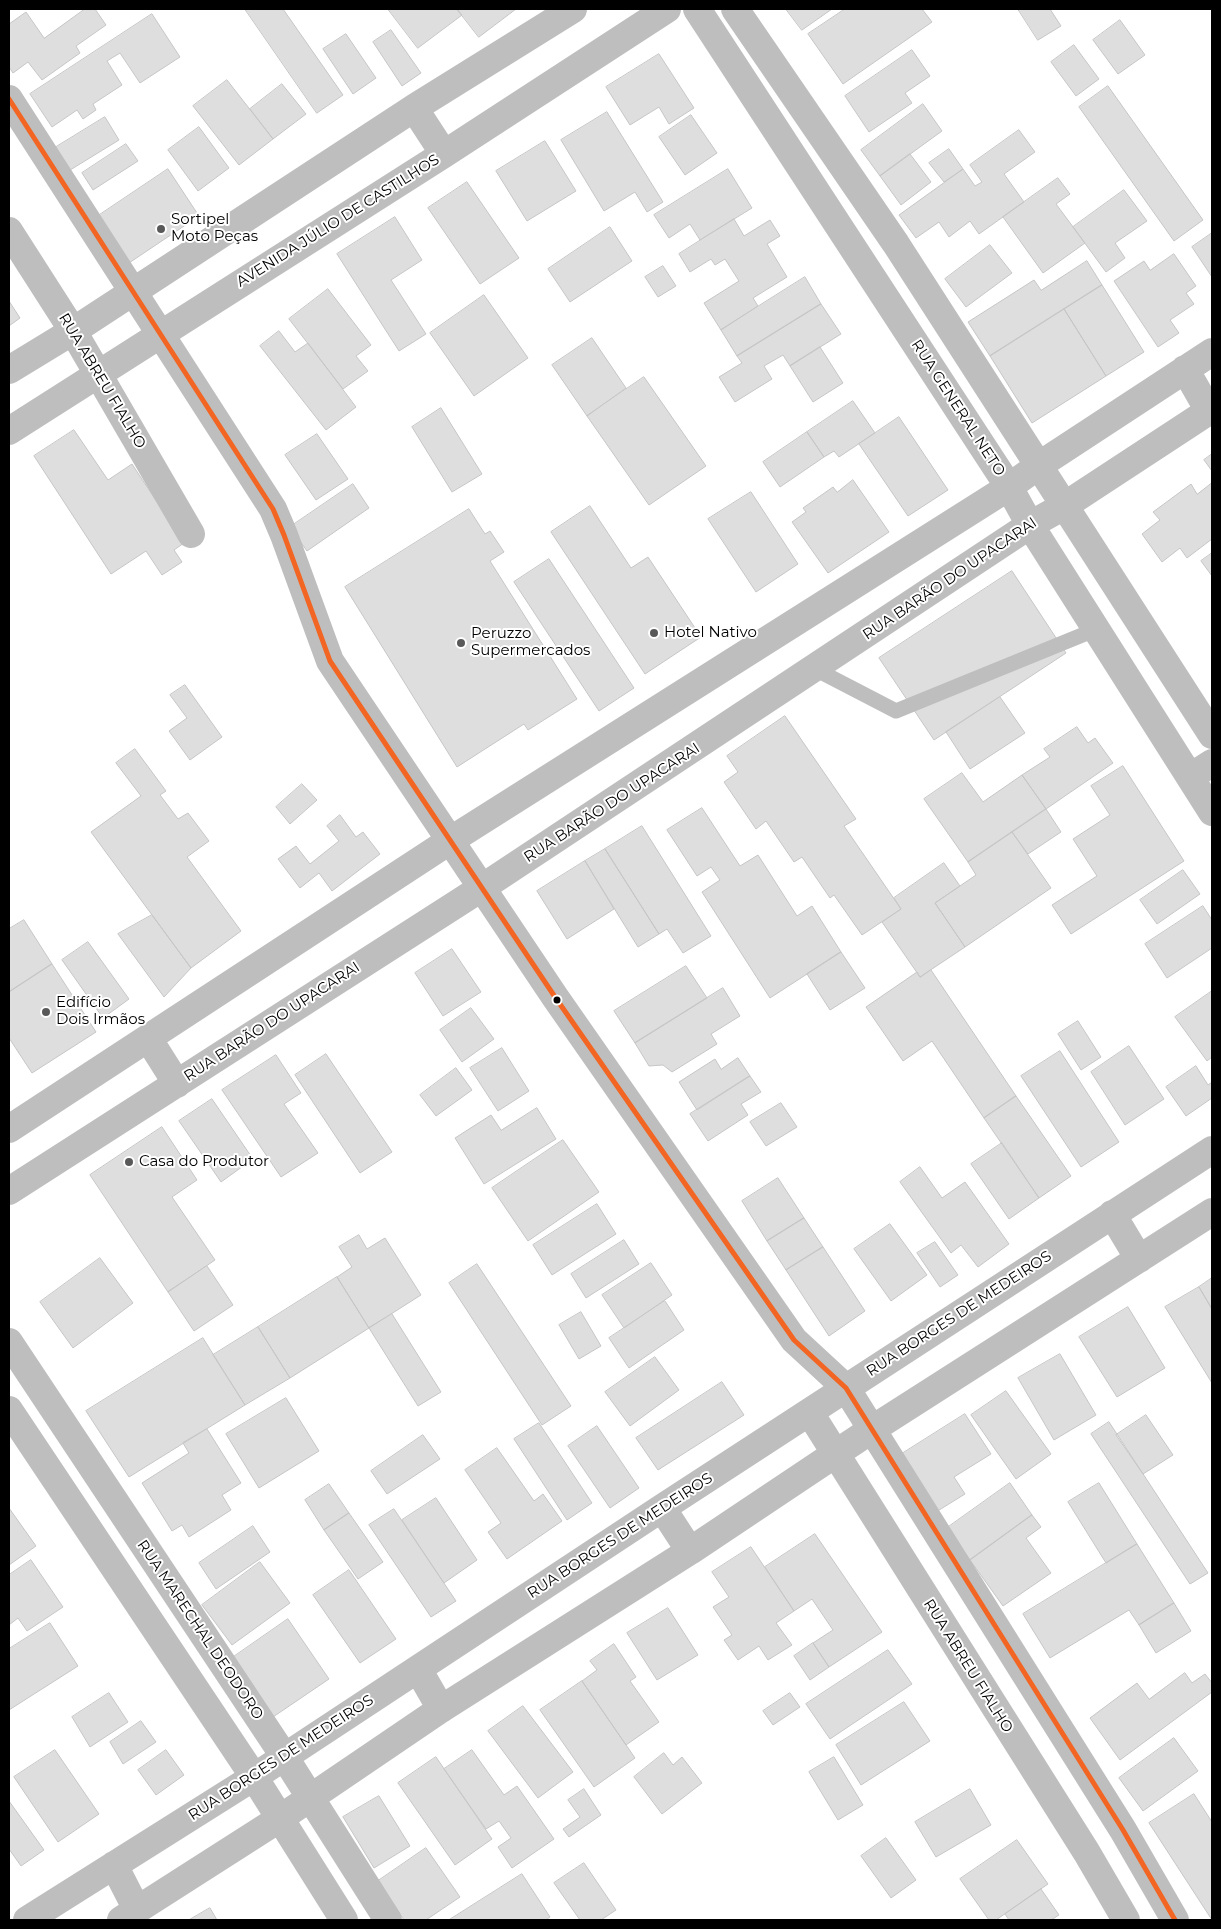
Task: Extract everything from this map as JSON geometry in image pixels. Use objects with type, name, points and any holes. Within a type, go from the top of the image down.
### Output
[{"type":"street","points":[[9,370],[73,331],[414,108],[573,9]]},
{"type":"street","name":"AVENIDA JÚLIO DE CASTILHOS","points":[[9,431],[444,154],[667,9]]},
{"type":"street","name":"RUA GENERAL NETO","points":[[697,9],[1009,487],[1030,525],[1097,629],[1201,770],[1212,812]]},
{"type":"street","points":[[735,9],[896,244],[1212,735]]},
{"type":"street","points":[[9,99],[273,509],[330,661],[555,997],[794,1340],[846,1388],[1122,1830],[1175,1920]]},
{"type":"street","points":[[414,108],[444,154]]},
{"type":"street","name":"RUA ABREU FIALHO","points":[[9,231],[99,374],[191,534]]},
{"type":"street","points":[[864,265],[896,244]]},
{"type":"street","points":[[9,1130],[451,840],[1009,487],[1212,352]]},
{"type":"street","points":[[1185,370],[1211,410]]},
{"type":"street","name":"RUA BARÃO DO UPACARAI","points":[[9,1191],[483,887],[1030,525],[1064,506],[1211,410]]},
{"type":"street","points":[[148,1038],[177,1084]]},
{"type":"street","name":"RUA BORGES DE MEDEIROS","points":[[27,1920],[254,1777],[662,1508],[1212,1150]]},
{"type":"street","points":[[114,1865],[129,1915],[279,1819],[441,1709],[690,1551],[834,1454],[1212,1212]]},
{"type":"street","points":[[1112,1214],[1139,1259]]},
{"type":"street","name":"RUA MARECHAL DEODORO","points":[[9,1342],[284,1756],[388,1920]]},
{"type":"street","points":[[9,1410],[254,1777],[344,1920]]},
{"type":"street","name":"RUA ABREU FIALHO","points":[[810,1413],[1126,1920]]},
{"type":"street","points":[[71,1504],[102,1482]]},
{"type":"street","points":[[662,1508],[690,1551]]},
{"type":"street","points":[[418,1668],[441,1709]]},
{"type":"street","points":[[1086,1853],[1122,1830]]},
{"type":"lane","points":[[815,669],[896,710],[1097,629]]},
{"type":"building","points":[[85,9],[95,9],[106,25],[76,46],[80,53],[42,80],[28,62],[13,73],[9,67],[9,24],[26,12],[44,38]]},
{"type":"building","points":[[245,9],[283,9],[343,95],[317,113]]},
{"type":"building","points":[[388,9],[457,9],[462,15],[418,48]]},
{"type":"building","points":[[457,9],[516,9],[479,37]]},
{"type":"building","points":[[786,9],[832,9],[802,30]]},
{"type":"building","points":[[845,9],[922,9],[932,22],[843,84],[808,34]]},
{"type":"building","points":[[1018,9],[1050,9],[1061,26],[1038,40]]},
{"type":"building","points":[[152,14],[180,57],[140,83],[120,53],[107,61],[122,85],[93,104],[96,110],[83,119],[77,110],[52,127],[30,94]]},
{"type":"building","points":[[1120,20],[1145,55],[1118,74],[1093,40]]},
{"type":"building","points":[[391,30],[421,73],[402,86],[373,42]]},
{"type":"building","points":[[346,34],[376,78],[353,94],[323,49]]},
{"type":"building","points":[[1074,45],[1099,79],[1076,96],[1051,62]]},
{"type":"building","points":[[912,50],[930,76],[905,93],[912,103],[869,132],[845,96]]},
{"type":"building","points":[[659,54],[694,108],[669,124],[659,107],[630,125],[606,87]]},
{"type":"building","points":[[227,80],[273,139],[239,165],[193,106]]},
{"type":"building","points":[[282,84],[306,114],[273,139],[250,109]]},
{"type":"building","points":[[1108,86],[1203,220],[1174,241],[1079,107]]},
{"type":"building","points":[[923,104],[942,131],[880,176],[861,150]]},
{"type":"building","points":[[607,112],[663,202],[647,212],[635,192],[604,211],[561,140]]},
{"type":"building","points":[[691,115],[717,153],[685,175],[659,137]]},
{"type":"building","points":[[105,117],[119,140],[62,175],[48,152]]},
{"type":"building","points":[[199,127],[229,168],[198,191],[168,150]]},
{"type":"building","points":[[1019,130],[1035,152],[1004,174],[1024,202],[979,234],[970,221],[949,237],[939,222],[916,238],[899,215],[963,169],[975,186],[982,182],[970,165]]},
{"type":"building","points":[[545,141],[576,191],[527,221],[496,171]]},
{"type":"building","points":[[126,144],[138,161],[93,190],[82,173]]},
{"type":"building","points":[[949,149],[963,169],[944,182],[929,163]]},
{"type":"building","points":[[910,154],[931,182],[901,205],[880,176]]},
{"type":"building","points":[[168,169],[199,216],[123,267],[92,220]]},
{"type":"building","points":[[728,169],[752,208],[700,240],[690,224],[669,238],[654,215]]},
{"type":"building","points":[[1058,178],[1070,194],[1056,204],[1085,243],[1043,273],[1003,217]]},
{"type":"building","points":[[467,182],[519,258],[480,284],[428,208]]},
{"type":"building","points":[[1124,190],[1147,221],[1115,243],[1125,258],[1106,272],[1073,227]]},
{"type":"building","points":[[395,217],[422,260],[391,280],[426,334],[399,351],[337,254]]},
{"type":"building","points":[[734,219],[744,236],[770,220],[780,236],[767,244],[787,277],[753,298],[758,306],[721,330],[704,303],[739,281],[725,259],[715,265],[711,259],[690,272],[679,254]]},
{"type":"building","points":[[610,227],[632,261],[570,302],[548,269]]},
{"type":"building","points":[[1212,233],[1212,277],[1192,247]]},
{"type":"building","points":[[990,245],[1012,273],[966,307],[945,279]]},
{"type":"building","points":[[1174,254],[1196,286],[1186,293],[1194,304],[1170,320],[1179,333],[1158,347],[1114,281],[1144,261],[1150,270]]},
{"type":"building","points":[[1087,261],[1102,285],[990,356],[968,322],[1034,280],[1041,290]]},
{"type":"building","points":[[663,266],[676,286],[658,297],[645,277]]},
{"type":"building","points":[[805,277],[821,304],[737,356],[721,330]]},
{"type":"building","points":[[1102,285],[1144,352],[1106,376],[1064,309]]},
{"type":"building","points":[[328,289],[371,345],[356,356],[368,371],[343,389],[289,319]]},
{"type":"building","points":[[484,295],[528,358],[474,396],[430,333]]},
{"type":"building","points":[[9,301],[20,318],[9,326]]},
{"type":"building","points":[[821,304],[841,334],[790,366],[783,355],[764,366],[772,379],[735,402],[719,377],[742,363],[737,356]]},
{"type":"building","points":[[1064,309],[1106,376],[1032,423],[990,356]]},
{"type":"building","points":[[279,331],[295,352],[308,343],[356,407],[326,430],[260,346]]},
{"type":"building","points":[[592,338],[626,388],[587,416],[552,365]]},
{"type":"building","points":[[820,347],[843,383],[813,402],[790,366]]},
{"type":"building","points":[[644,377],[706,466],[649,505],[587,416]]},
{"type":"building","points":[[853,401],[875,433],[839,457],[834,451],[824,457],[807,432]]},
{"type":"building","points":[[441,408],[482,474],[452,492],[412,427]]},
{"type":"building","points":[[899,417],[948,490],[908,516],[859,444]]},
{"type":"building","points":[[74,430],[108,480],[132,464],[184,543],[174,550],[182,562],[162,575],[146,551],[111,574],[34,456]]},
{"type":"building","points":[[807,432],[824,457],[780,487],[763,462]]},
{"type":"building","points":[[317,434],[348,479],[316,500],[285,455]]},
{"type":"building","points":[[1212,454],[1212,471],[1204,460]]},
{"type":"building","points":[[853,480],[889,532],[828,573],[792,522],[806,512],[803,508],[833,487],[837,492]]},
{"type":"building","points":[[1212,483],[1212,539],[1187,558],[1180,548],[1162,562],[1142,534],[1160,520],[1153,512],[1191,484],[1197,494]]},
{"type":"building","points":[[353,484],[369,508],[307,551],[290,527]]},
{"type":"building","points":[[751,492],[798,564],[756,592],[708,519]]},
{"type":"building","points":[[590,506],[631,568],[648,557],[701,637],[645,674],[551,532]]},
{"type":"building","name":"Peruzzo Supermercados","points":[[469,509],[485,534],[490,531],[504,552],[490,561],[577,699],[528,730],[524,724],[457,767],[345,587]]},
{"type":"building","points":[[1212,553],[1212,576],[1201,561]]},
{"type":"building","points":[[549,559],[634,688],[599,711],[514,582]]},
{"type":"building","points":[[1012,571],[1066,653],[934,740],[879,658]]},
{"type":"building","points":[[185,685],[222,737],[190,760],[169,731],[187,718],[170,695]]},
{"type":"building","points":[[1000,697],[1025,733],[970,769],[946,732]]},
{"type":"building","points":[[785,716],[856,819],[844,826],[901,909],[862,935],[834,895],[830,898],[802,857],[794,862],[766,821],[756,829],[724,782],[738,772],[727,756]]},
{"type":"building","points":[[1077,727],[1088,743],[1095,738],[1113,763],[1046,809],[1022,775],[1050,757],[1044,749]]},
{"type":"building","points":[[135,749],[166,791],[160,795],[178,819],[188,813],[209,841],[187,857],[241,931],[191,968],[91,832],[141,796],[116,763]]},
{"type":"building","points":[[1123,766],[1184,861],[1071,934],[1052,905],[1097,876],[1073,839],[1110,815],[1091,786]]},
{"type":"building","points":[[962,773],[983,802],[1022,775],[1046,809],[968,862],[924,799]]},
{"type":"building","points":[[302,784],[317,800],[290,824],[276,807]]},
{"type":"building","points":[[702,808],[740,866],[758,855],[797,916],[812,906],[841,952],[770,998],[702,892],[720,880],[711,867],[697,876],[667,830]]},
{"type":"building","points":[[1046,809],[1061,832],[1028,854],[1012,832]]},
{"type":"building","points":[[340,815],[356,837],[363,832],[380,854],[332,891],[319,873],[300,888],[278,859],[296,846],[310,864],[339,841],[327,826]]},
{"type":"building","points":[[642,826],[711,936],[683,953],[667,929],[659,934],[605,849]]},
{"type":"building","points":[[1012,832],[1051,888],[965,947],[935,903],[976,875],[968,862]]},
{"type":"building","points":[[605,849],[659,934],[638,947],[585,861]]},
{"type":"building","points":[[585,861],[614,909],[567,939],[537,891]]},
{"type":"building","points":[[944,863],[960,886],[935,903],[965,947],[920,977],[882,922],[901,909],[894,898]]},
{"type":"building","points":[[1183,870],[1200,894],[1157,924],[1140,900]]},
{"type":"building","points":[[1203,906],[1212,920],[1212,948],[1167,978],[1145,944]]},
{"type":"building","points":[[152,915],[191,968],[164,997],[118,934]]},
{"type":"building","points":[[24,920],[52,964],[9,992],[9,929]]},
{"type":"building","points":[[88,942],[129,999],[103,1018],[62,960]]},
{"type":"building","points":[[452,949],[481,992],[443,1016],[415,973]]},
{"type":"building","points":[[841,952],[865,988],[830,1010],[807,974]]},
{"type":"building","name":"Edifício Dois Irmãos","points":[[52,964],[96,1032],[32,1073],[9,1038],[9,992]]},
{"type":"building","points":[[686,966],[707,998],[635,1043],[614,1011]]},
{"type":"building","points":[[931,970],[1016,1096],[984,1118],[932,1041],[903,1061],[866,1007],[917,972],[920,977]]},
{"type":"building","points":[[723,988],[740,1016],[711,1034],[717,1044],[672,1072],[663,1065],[649,1066],[635,1043]]},
{"type":"building","points":[[1212,991],[1212,1057],[1207,1061],[1175,1017]]},
{"type":"building","points":[[471,1008],[494,1039],[462,1062],[440,1030]]},
{"type":"building","points":[[1078,1021],[1101,1057],[1081,1070],[1058,1034]]},
{"type":"building","points":[[1129,1046],[1164,1099],[1125,1125],[1091,1072]]},
{"type":"building","points":[[502,1048],[529,1091],[498,1111],[470,1068]]},
{"type":"building","points":[[1060,1051],[1119,1142],[1081,1167],[1021,1076]]},
{"type":"building","points":[[326,1054],[392,1152],[360,1173],[295,1075]]},
{"type":"building","points":[[276,1055],[301,1093],[284,1104],[318,1153],[281,1177],[222,1090]]},
{"type":"building","points":[[738,1058],[750,1076],[697,1110],[679,1082],[715,1059],[721,1069]]},
{"type":"building","points":[[1196,1066],[1208,1085],[1212,1082],[1212,1098],[1186,1116],[1166,1087]]},
{"type":"building","points":[[456,1068],[472,1090],[436,1116],[420,1095]]},
{"type":"building","points":[[750,1076],[761,1092],[741,1104],[748,1115],[708,1141],[690,1114]]},
{"type":"building","points":[[1016,1096],[1071,1176],[1039,1198],[984,1118]]},
{"type":"building","points":[[212,1099],[253,1159],[221,1182],[179,1121]]},
{"type":"building","points":[[781,1103],[797,1127],[766,1146],[750,1122]]},
{"type":"building","points":[[537,1108],[556,1139],[484,1184],[455,1138],[491,1115],[501,1130]]},
{"type":"building","points":[[162,1127],[197,1180],[172,1197],[215,1260],[168,1292],[90,1175]]},
{"type":"building","points":[[563,1140],[599,1192],[528,1241],[492,1188]]},
{"type":"building","points":[[1002,1143],[1039,1198],[1009,1219],[971,1164]]},
{"type":"building","points":[[920,1167],[942,1198],[965,1182],[1009,1244],[978,1267],[961,1245],[951,1253],[900,1182]]},
{"type":"building","points":[[778,1178],[804,1218],[767,1241],[742,1201]]},
{"type":"building","points":[[597,1204],[616,1234],[552,1275],[533,1245]]},
{"type":"building","points":[[804,1218],[823,1247],[786,1270],[767,1241]]},
{"type":"building","points":[[890,1224],[927,1275],[891,1301],[854,1249]]},
{"type":"building","points":[[359,1235],[367,1249],[385,1238],[421,1295],[369,1328],[337,1277],[352,1267],[339,1247]]},
{"type":"building","points":[[624,1240],[639,1264],[586,1298],[571,1274]]},
{"type":"building","points":[[935,1242],[958,1275],[940,1287],[917,1253]]},
{"type":"building","points":[[823,1247],[865,1311],[829,1336],[786,1270]]},
{"type":"building","points":[[100,1258],[133,1303],[73,1348],[40,1302]]},
{"type":"building","points":[[651,1263],[672,1295],[624,1328],[602,1295]]},
{"type":"building","points":[[477,1264],[571,1406],[542,1425],[449,1283]]},
{"type":"building","points":[[207,1266],[233,1305],[194,1331],[168,1292]]},
{"type":"building","points":[[337,1277],[369,1328],[290,1378],[258,1327]]},
{"type":"building","points":[[1212,1278],[1212,1309],[1199,1287]]},
{"type":"building","points":[[1199,1287],[1212,1309],[1212,1383],[1165,1307]]},
{"type":"building","points":[[665,1301],[684,1330],[629,1368],[609,1338]]},
{"type":"building","points":[[1128,1307],[1165,1368],[1117,1397],[1079,1337]]},
{"type":"building","points":[[581,1312],[601,1346],[579,1359],[559,1325]]},
{"type":"building","points":[[392,1314],[441,1392],[418,1406],[369,1328]]},
{"type":"building","points":[[258,1327],[290,1378],[245,1405],[213,1355]]},
{"type":"building","points":[[203,1338],[245,1405],[129,1477],[86,1411]]},
{"type":"building","points":[[1060,1354],[1096,1415],[1054,1440],[1018,1378]]},
{"type":"building","points":[[655,1357],[679,1390],[630,1426],[605,1392]]},
{"type":"building","points":[[722,1382],[744,1415],[658,1470],[636,1438]]},
{"type":"building","points":[[1006,1391],[1051,1454],[1016,1479],[971,1415]]},
{"type":"building","points":[[286,1398],[319,1451],[259,1488],[226,1434]]},
{"type":"building","points":[[965,1414],[991,1454],[954,1477],[965,1494],[936,1512],[900,1455]]},
{"type":"building","points":[[1146,1415],[1173,1455],[1143,1474],[1116,1435]]},
{"type":"building","points":[[1109,1422],[1208,1573],[1190,1584],[1091,1434]]},
{"type":"building","points":[[539,1423],[592,1503],[567,1520],[514,1439]]},
{"type":"building","points":[[597,1426],[639,1488],[610,1508],[568,1446]]},
{"type":"building","points":[[207,1429],[241,1483],[222,1495],[231,1510],[189,1537],[182,1525],[172,1531],[142,1483],[189,1453],[183,1443]]},
{"type":"building","points":[[423,1435],[440,1459],[387,1494],[371,1471]]},
{"type":"building","points":[[497,1448],[534,1501],[543,1494],[562,1521],[507,1559],[488,1532],[501,1523],[465,1470]]},
{"type":"building","points":[[1010,1483],[1032,1515],[970,1560],[947,1528]]},
{"type":"building","points":[[1099,1483],[1137,1544],[1106,1563],[1068,1502]]},
{"type":"building","points":[[329,1484],[349,1513],[324,1530],[305,1500]]},
{"type":"building","points":[[436,1498],[477,1560],[444,1583],[402,1520]]},
{"type":"building","points":[[9,1508],[36,1546],[9,1565]]},
{"type":"building","points":[[394,1509],[456,1601],[431,1617],[369,1525]]},
{"type":"building","points":[[349,1513],[383,1562],[358,1579],[324,1530]]},
{"type":"building","points":[[1032,1515],[1041,1527],[1026,1538],[1051,1573],[1003,1606],[970,1560]]},
{"type":"building","points":[[253,1526],[270,1552],[216,1589],[199,1563]]},
{"type":"building","points":[[815,1534],[882,1632],[829,1667],[813,1643],[833,1630],[812,1599],[794,1611],[765,1567]]},
{"type":"building","points":[[1137,1544],[1174,1603],[1139,1625],[1129,1610],[1050,1658],[1023,1614]]},
{"type":"building","points":[[751,1547],[794,1611],[776,1623],[792,1645],[768,1660],[759,1646],[738,1660],[724,1640],[732,1635],[713,1607],[729,1597],[712,1572]]},
{"type":"building","points":[[31,1560],[63,1607],[27,1631],[18,1618],[9,1625],[9,1575]]},
{"type":"building","points":[[260,1562],[290,1603],[232,1645],[202,1605]]},
{"type":"building","points":[[349,1570],[396,1639],[360,1663],[313,1595]]},
{"type":"building","points":[[1174,1603],[1191,1631],[1156,1653],[1139,1625]]},
{"type":"building","points":[[668,1608],[698,1655],[657,1680],[627,1633]]},
{"type":"building","points":[[288,1619],[329,1679],[273,1717],[232,1658]]},
{"type":"building","points":[[50,1623],[78,1666],[9,1710],[9,1649]]},
{"type":"building","points":[[813,1643],[829,1667],[810,1680],[794,1656]]},
{"type":"building","points":[[614,1644],[636,1677],[630,1681],[659,1722],[626,1745],[582,1681],[597,1670],[590,1661]]},
{"type":"building","points":[[888,1650],[912,1684],[830,1739],[806,1704]]},
{"type":"building","points":[[1185,1673],[1192,1683],[1205,1674],[1212,1683],[1212,1692],[1120,1760],[1090,1718],[1137,1683],[1149,1699]]},
{"type":"building","points":[[582,1681],[635,1758],[594,1787],[540,1710]]},
{"type":"building","points":[[109,1693],[128,1722],[90,1747],[72,1717]]},
{"type":"building","points":[[790,1693],[800,1707],[773,1725],[763,1711]]},
{"type":"building","points":[[904,1702],[930,1741],[861,1785],[836,1745]]},
{"type":"building","points":[[523,1706],[573,1772],[538,1798],[488,1731]]},
{"type":"building","points":[[141,1721],[156,1742],[123,1764],[110,1742]]},
{"type":"building","points":[[1174,1738],[1198,1771],[1143,1811],[1119,1778]]},
{"type":"building","points":[[55,1750],[99,1814],[58,1842],[14,1777]]},
{"type":"building","points":[[166,1750],[184,1775],[156,1795],[138,1770]]},
{"type":"building","points":[[472,1750],[504,1795],[517,1786],[554,1839],[512,1868],[498,1847],[511,1838],[499,1821],[486,1829],[444,1769]]},
{"type":"building","points":[[664,1753],[673,1765],[682,1757],[702,1783],[662,1814],[634,1777]]},
{"type":"building","points":[[436,1757],[492,1839],[455,1865],[398,1783]]},
{"type":"building","points":[[834,1757],[863,1805],[838,1820],[809,1772]]},
{"type":"building","points":[[584,1789],[601,1815],[569,1837],[563,1829],[580,1817],[568,1800]]},
{"type":"building","points":[[970,1789],[991,1825],[936,1857],[915,1822]]},
{"type":"building","points":[[1194,1794],[1212,1822],[1212,1920],[1149,1823]]},
{"type":"building","points":[[379,1796],[410,1846],[374,1868],[343,1817]]},
{"type":"building","points":[[9,1801],[44,1850],[21,1866],[9,1849]]},
{"type":"building","points":[[886,1838],[916,1880],[891,1898],[861,1856]]},
{"type":"building","points":[[1017,1840],[1048,1884],[996,1920],[989,1920],[960,1879]]},
{"type":"building","points":[[426,1848],[460,1897],[426,1920],[404,1920],[378,1881]]},
{"type":"building","points":[[584,1863],[616,1910],[601,1920],[580,1920],[554,1883]]},
{"type":"building","points":[[522,1874],[550,1917],[546,1920],[449,1920]]},
{"type":"building","points":[[1041,1889],[1059,1915],[1051,1920],[1009,1920],[1005,1914]]},
{"type":"building","points":[[210,1908],[217,1920],[189,1920]]},
{"type":"transit line","points":[[9,99],[273,509],[330,661],[555,997],[794,1340],[846,1388],[1123,1830],[1175,1920]]},
{"type":"place","name":"Sortipel Moto Peças","points":[[161,229]]},
{"type":"place","name":"Hotel Nativo","points":[[654,633]]},
{"type":"place","name":"Peruzzo Supermercados","points":[[461,643]]},
{"type":"place","name":"Edifício Dois Irmãos","points":[[46,1012]]},
{"type":"place","name":"Casa do Produtor","points":[[129,1162]]}]
